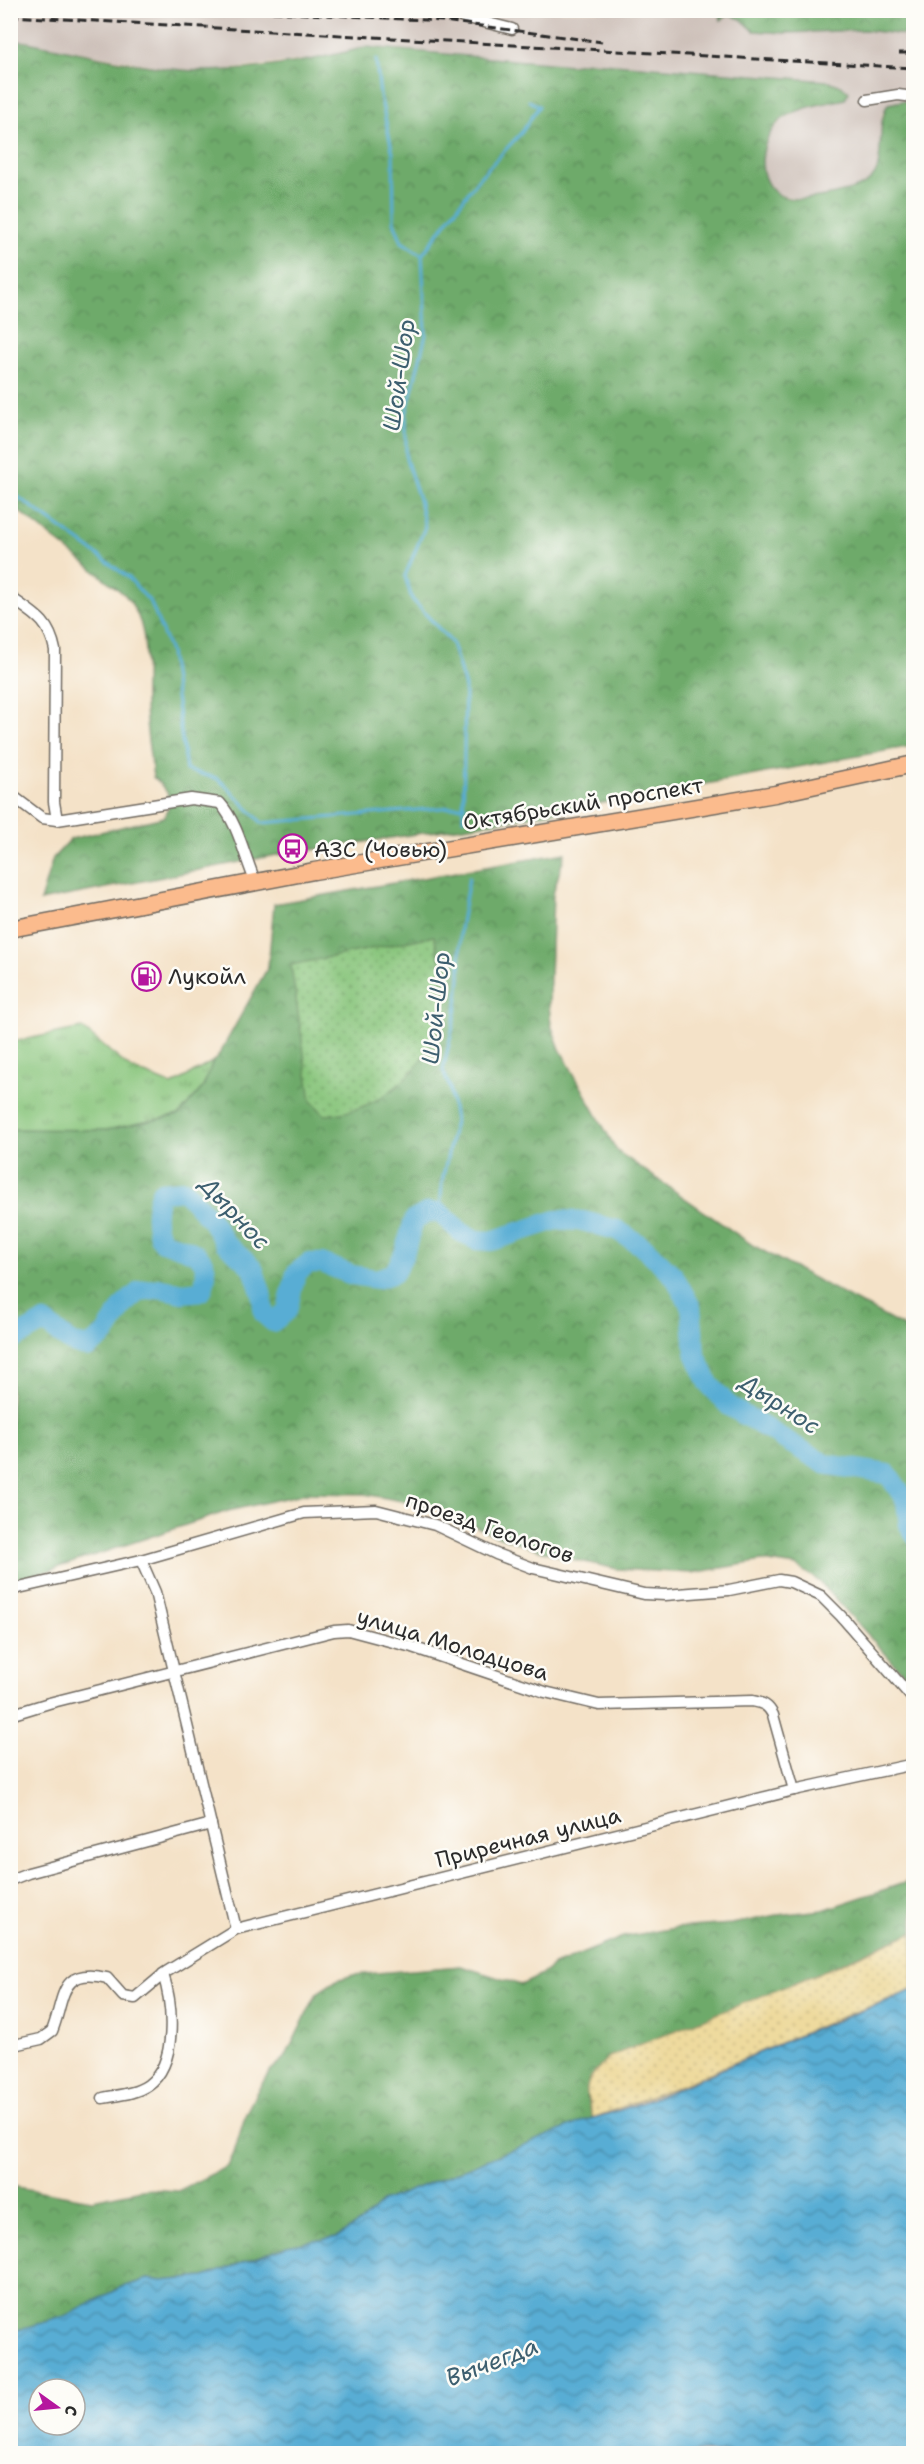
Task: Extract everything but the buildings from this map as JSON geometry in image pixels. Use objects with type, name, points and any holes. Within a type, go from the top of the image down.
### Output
[{"type":"main road","name":"Октябрьский проспект","points":[[10,929],[314,871],[775,794],[914,764]]},
{"type":"street","points":[[436,10],[512,29]]},
{"type":"street","points":[[867,100],[898,95],[914,97]]},
{"type":"street","points":[[10,597],[37,616],[48,627],[55,650],[54,802],[57,820]]},
{"type":"street","points":[[10,794],[42,818],[57,820],[190,799],[220,803],[231,817],[256,883]]},
{"type":"street","name":"проезд Геологов","points":[[10,1590],[141,1560],[304,1513],[376,1510],[435,1525],[488,1551],[533,1568],[644,1594],[665,1595],[729,1590],[779,1580],[809,1588],[821,1596],[841,1616],[914,1700]]},
{"type":"street","points":[[141,1560],[155,1592],[236,1929]]},
{"type":"street","name":"улица Молодцова","points":[[10,1715],[174,1671],[334,1631],[348,1630],[412,1647],[545,1692],[599,1705],[752,1701],[762,1703],[769,1707],[773,1715],[794,1790]]},
{"type":"street","name":"Приречная улица","points":[[10,2046],[41,2038],[52,2031],[63,1990],[71,1981],[83,1976],[107,1978],[123,1996],[135,1998],[163,1974],[236,1929],[794,1790],[914,1764]]},
{"type":"street","points":[[10,1880],[28,1873],[211,1824]]},
{"type":"street","points":[[103,2098],[129,2093],[147,2086],[157,2077],[168,2046],[171,2020],[170,1999],[163,1974]]},
{"type":"shaded area","points":[[10,11],[715,11],[741,19],[750,25],[785,33],[865,30],[913,36],[913,103],[902,101],[882,113],[880,159],[874,177],[859,187],[842,192],[815,198],[793,198],[777,194],[766,181],[761,164],[768,136],[783,119],[803,109],[845,99],[589,62],[571,65],[366,47],[334,56],[215,71],[172,69],[11,39]]},
{"type":"green space","points":[[715,11],[913,11],[913,36],[865,30],[785,33],[754,31],[741,19],[729,15],[721,20],[720,12]]},
{"type":"green space","points":[[10,39],[132,63],[194,71],[269,66],[320,58],[366,47],[571,65],[589,62],[828,81],[842,86],[849,92],[845,99],[791,114],[776,125],[765,144],[762,165],[769,185],[782,196],[797,199],[855,189],[872,178],[879,163],[882,122],[888,104],[902,101],[913,103],[913,746],[510,820],[271,856],[40,901],[53,858],[71,839],[164,817],[169,799],[166,791],[153,777],[145,711],[145,646],[134,607],[125,595],[11,505]]},
{"type":"green space","points":[[565,853],[553,894],[549,1005],[551,1025],[560,1049],[617,1151],[754,1246],[913,1332],[913,1684],[820,1582],[796,1566],[762,1561],[692,1573],[617,1569],[562,1557],[494,1535],[438,1508],[365,1494],[307,1493],[228,1511],[11,1583],[11,1129],[106,1130],[179,1115],[203,1087],[213,1061],[217,1058],[268,967],[274,904]]},
{"type":"green space","points":[[434,936],[443,977],[444,1008],[442,1024],[425,1055],[402,1081],[375,1101],[342,1113],[325,1115],[311,1101],[291,965]]},
{"type":"green space","points":[[82,1028],[130,1068],[172,1085],[217,1059],[205,1088],[180,1117],[106,1133],[11,1131],[11,1042]]},
{"type":"green space","points":[[913,1877],[913,1932],[824,1971],[586,2096],[593,2118],[382,2202],[361,2222],[337,2237],[287,2246],[204,2277],[162,2281],[148,2279],[122,2287],[66,2316],[11,2332],[10,2186],[92,2200],[147,2189],[178,2191],[228,2166],[246,2113],[256,2093],[271,2070],[285,2058],[317,1993],[337,1980],[353,1975],[461,1966],[521,1985],[540,1976],[554,1965],[623,1937],[675,1928],[732,1924],[777,1915],[823,1910],[907,1882]]},
{"type":"sand","points":[[913,1932],[913,1990],[837,2019],[677,2087],[593,2118],[587,2098],[588,2084],[590,2078],[609,2057],[824,1971]]},
{"type":"water","name":"Вычегда","points":[[913,1990],[913,2453],[11,2453],[11,2332],[66,2316],[122,2287],[148,2279],[162,2281],[204,2277],[287,2246],[337,2237],[361,2222],[382,2202],[586,2120],[636,2105]]},
{"type":"waterway","points":[[376,60],[380,95],[393,154],[394,222],[402,242],[422,255]]},
{"type":"waterway","name":"Шой-Шор","points":[[463,819],[465,687],[452,643],[412,599],[405,576],[425,527],[406,459],[406,415],[426,334],[422,255],[479,178],[522,132],[539,106],[529,101]]},
{"type":"waterway","points":[[10,491],[128,577],[151,603],[170,652],[186,770],[216,778],[262,823],[465,806]]},
{"type":"waterway","name":"Шой-Шор","points":[[440,1213],[442,1182],[455,1121],[450,1088],[443,1070],[456,1013],[460,979],[460,929],[469,878]]},
{"type":"waterway","name":"Дырнос","points":[[10,1341],[44,1322],[70,1341],[89,1347],[105,1334],[124,1305],[140,1291],[161,1288],[182,1293],[202,1291],[206,1269],[203,1262],[191,1251],[162,1242],[159,1236],[156,1217],[161,1192],[184,1190],[212,1221],[224,1242],[253,1268],[261,1292],[264,1314],[273,1322],[287,1311],[296,1273],[309,1263],[322,1263],[352,1275],[377,1279],[394,1273],[404,1254],[414,1220],[428,1212],[440,1213],[461,1232],[476,1240],[491,1241],[556,1220],[583,1221],[617,1230],[645,1248],[674,1276],[691,1307],[695,1353],[709,1384],[729,1406],[825,1464],[888,1474],[906,1501],[909,1525],[914,1534]]},
{"type":"railway","points":[[232,10],[443,21],[602,42]]},
{"type":"railway","points":[[10,16],[914,68]]},
{"type":"railway","points":[[899,53],[914,53]]},
{"type":"place","name":"АЗС (Човью)","points":[[293,849]]},
{"type":"place","name":"Лукойл","points":[[147,976]]}]
